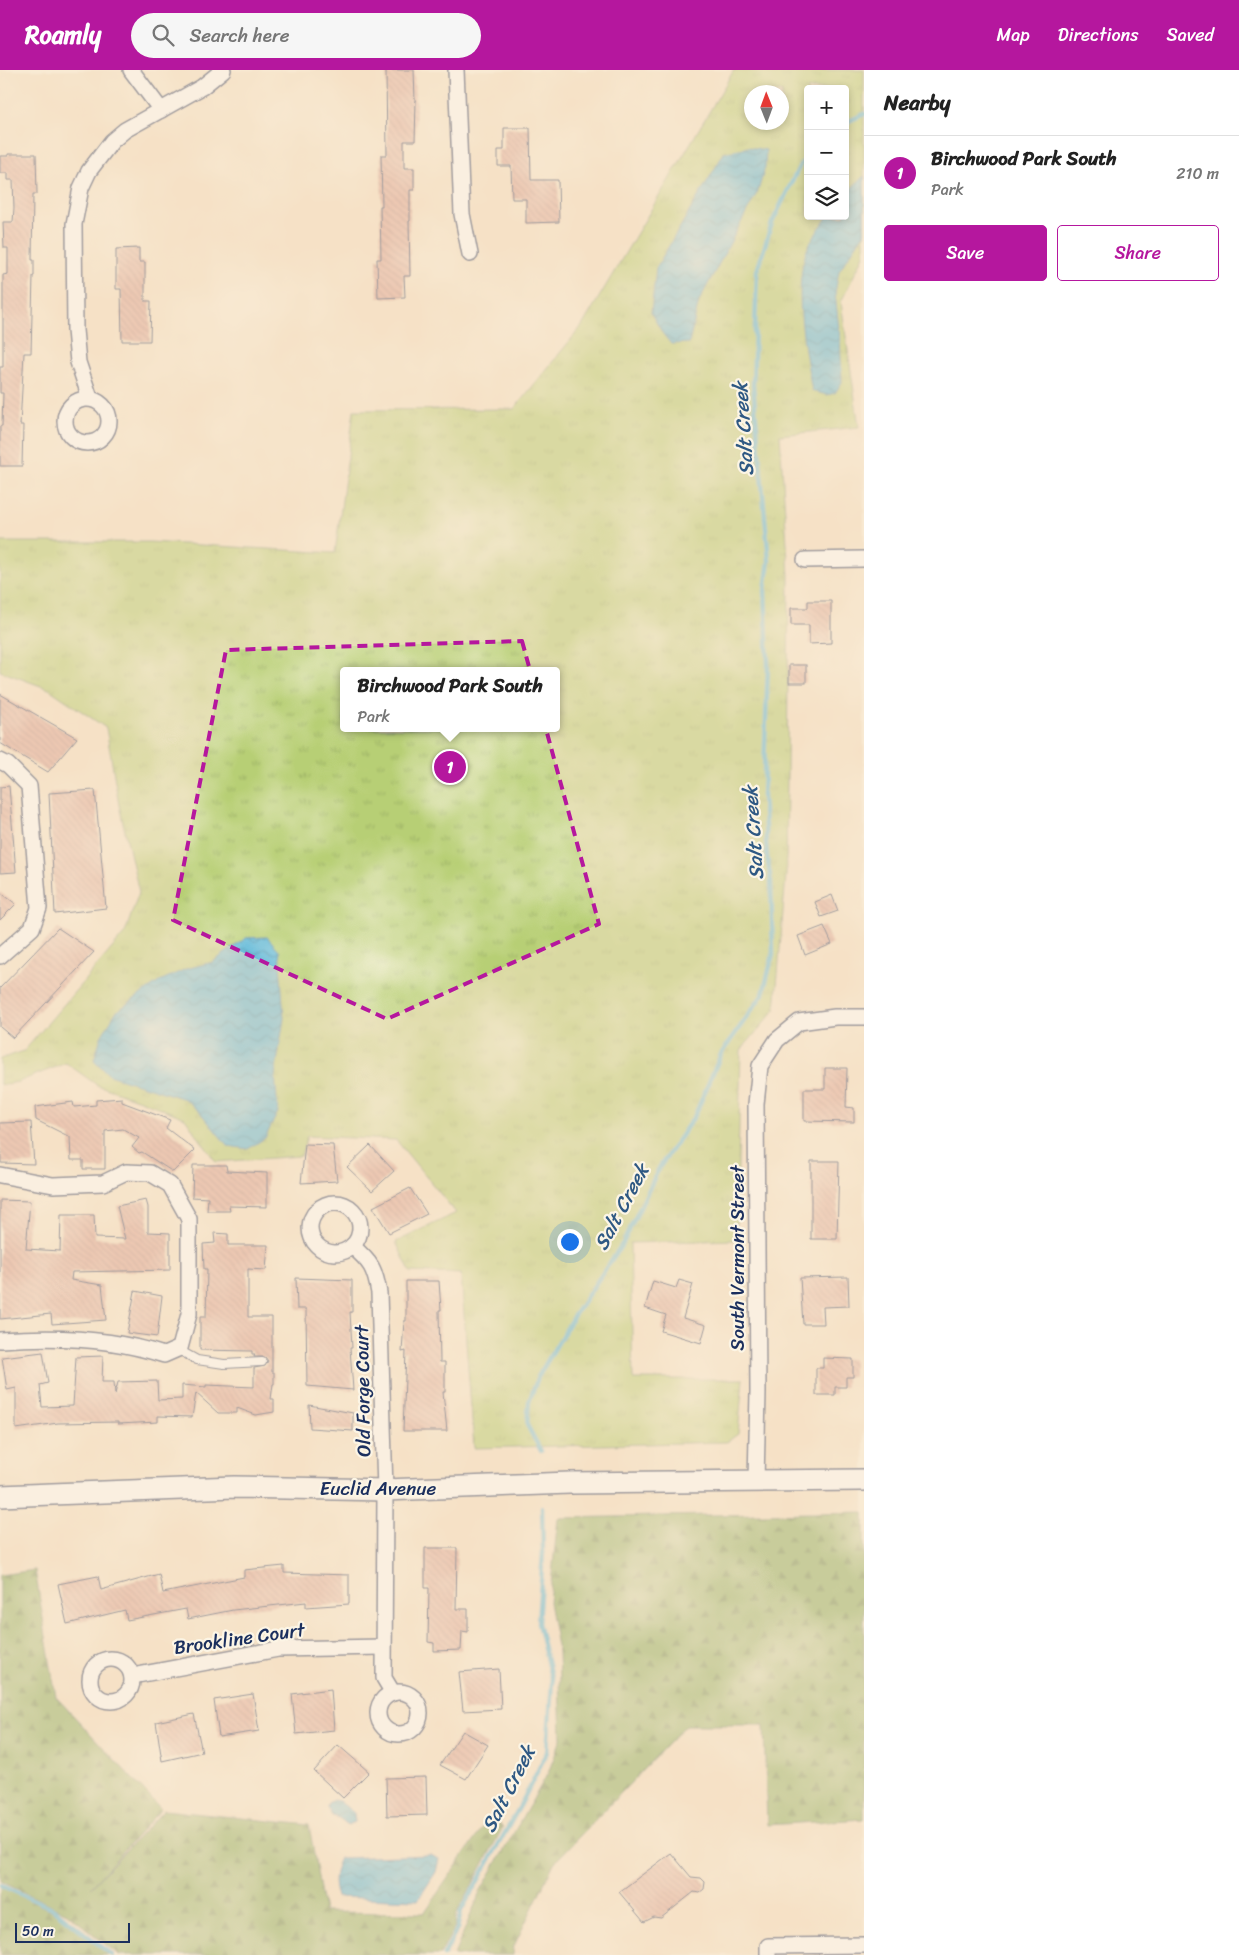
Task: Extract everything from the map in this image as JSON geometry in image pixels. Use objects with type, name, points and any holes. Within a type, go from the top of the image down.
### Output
[{"type":"main road","name":"Euclid Avenue","points":[[0,1496],[234,1487],[385,1490],[570,1483],[864,1480]]},
{"type":"street","points":[[131,70],[161,110]]},
{"type":"street","points":[[90,398],[78,362],[75,330],[74,224],[81,188],[88,171],[100,154],[125,130],[202,87],[223,70]]},
{"type":"street","points":[[456,70],[462,214],[470,254]]},
{"type":"street","points":[[805,560],[864,559]]},
{"type":"street","points":[[0,761],[8,765],[30,786],[39,908],[32,928],[0,956]]},
{"type":"street","name":"South Vermont Street","points":[[756,1481],[758,1382],[756,1104],[760,1066],[777,1040],[800,1022],[835,1017],[864,1017]]},
{"type":"street","points":[[0,1175],[53,1186],[103,1183],[126,1172],[150,1173],[170,1185],[188,1220],[189,1314],[180,1348],[164,1355],[138,1346],[42,1337],[0,1340]]},
{"type":"street","name":"Old Forge Court","points":[[352,1246],[366,1258],[376,1274],[380,1293],[385,1490],[384,1678],[393,1693]]},
{"type":"street","name":"Brookline Court","points":[[132,1676],[278,1649],[383,1647]]},
{"type":"street","points":[[768,1950],[864,1945]]},
{"type":"lane","points":[[178,1349],[197,1360],[224,1364],[262,1362]]},
{"type":"highlighted area","points":[[522,641],[599,924],[387,1019],[173,920],[226,650]]},
{"type":"green space","points":[[734,70],[864,70],[864,255],[841,302],[859,427],[780,435],[789,576],[786,875],[775,1010],[741,1050],[736,1240],[630,1243],[633,1379],[743,1379],[738,1434],[727,1442],[474,1448],[461,1274],[410,1272],[396,1242],[456,1213],[396,1140],[307,1136],[301,1156],[216,1162],[185,1118],[97,1085],[66,1063],[18,1082],[0,1085],[0,1059],[24,1051],[125,933],[139,892],[119,805],[106,728],[49,689],[0,671],[0,542],[150,542],[335,553],[354,410],[514,409],[582,326]]},
{"type":"green space","points":[[864,1512],[864,1819],[767,1825],[764,1725],[686,1725],[554,1863],[514,1946],[513,1955],[454,1955],[481,1890],[548,1773],[561,1739],[558,1652],[549,1602],[558,1518]]},
{"type":"green space","points":[[35,1570],[56,1697],[161,1809],[91,1887],[164,1810],[309,1825],[324,1912],[424,1913],[490,1817],[503,1827],[456,1915],[455,1926],[440,1955],[119,1955],[67,1913],[0,1881],[0,1575]]},
{"type":"green space","points":[[0,1886],[61,1915],[112,1955],[0,1955]]},
{"type":"water","points":[[748,147],[766,150],[765,167],[758,191],[699,301],[689,343],[671,344],[651,313],[656,268],[724,153]]},
{"type":"water","points":[[864,176],[864,233],[839,271],[835,293],[842,382],[835,393],[827,395],[812,391],[801,317],[801,278],[809,245],[825,220],[849,220],[849,190]]},
{"type":"water","points":[[267,937],[279,950],[284,1018],[275,1075],[278,1112],[265,1138],[248,1149],[228,1146],[199,1111],[185,1099],[109,1075],[94,1060],[101,1037],[116,1012],[137,997],[162,980],[186,969],[213,962],[246,938]]},
{"type":"water","points":[[333,1800],[339,1801],[354,1813],[355,1822],[348,1825],[339,1818],[332,1816],[327,1807],[328,1803]]},
{"type":"water","points":[[430,1855],[439,1859],[436,1872],[418,1900],[337,1897],[334,1877],[340,1858]]},
{"type":"building","points":[[386,70],[414,70],[416,101],[415,141],[404,141],[404,168],[414,168],[414,190],[410,190],[410,276],[404,276],[405,297],[378,298],[377,259],[381,259],[381,155],[387,155]]},
{"type":"building","points":[[504,128],[530,128],[531,180],[558,180],[559,222],[526,223],[526,199],[512,199],[511,166],[498,166],[498,150],[504,150]]},
{"type":"building","points":[[8,154],[36,154],[37,194],[33,194],[32,260],[34,260],[34,276],[31,353],[24,353],[20,425],[23,425],[22,466],[0,466],[0,426],[2,426],[3,393],[0,393],[0,367],[3,367],[3,275],[8,274],[8,248],[4,248],[3,222],[13,222],[14,208],[13,180],[8,180],[8,173],[0,173],[0,156],[8,156]]},
{"type":"building","points":[[139,248],[139,262],[145,262],[145,301],[151,301],[150,341],[122,341],[121,289],[116,289],[116,249]]},
{"type":"building","points":[[808,601],[831,601],[831,643],[809,644],[809,625],[791,625],[791,608],[808,608]]},
{"type":"building","points":[[789,665],[806,665],[806,683],[789,683]]},
{"type":"building","points":[[0,694],[77,738],[48,772],[0,743]]},
{"type":"building","points":[[9,786],[16,872],[0,873],[0,787]]},
{"type":"building","points":[[95,790],[106,908],[55,914],[49,793]]},
{"type":"building","points":[[0,892],[16,904],[0,920]]},
{"type":"building","points":[[832,895],[838,911],[821,917],[815,902]]},
{"type":"building","points":[[824,926],[832,944],[805,955],[798,936]]},
{"type":"building","points":[[58,928],[94,952],[13,1038],[0,1027],[0,988]]},
{"type":"building","points":[[825,1068],[847,1068],[846,1107],[854,1108],[854,1122],[804,1121],[804,1089],[825,1089]]},
{"type":"building","points":[[122,1098],[122,1102],[170,1120],[166,1128],[195,1150],[173,1172],[132,1147],[139,1138],[123,1129],[105,1131],[105,1169],[83,1169],[83,1160],[71,1160],[70,1137],[36,1120],[35,1107],[73,1102],[74,1107],[96,1105],[96,1100]]},
{"type":"building","points":[[31,1122],[34,1164],[1,1163],[0,1123]]},
{"type":"building","points":[[305,1144],[333,1145],[337,1181],[301,1183]]},
{"type":"building","points":[[370,1145],[394,1171],[372,1191],[347,1167]]},
{"type":"building","points":[[811,1161],[839,1161],[837,1239],[811,1239]]},
{"type":"building","points":[[193,1165],[226,1165],[227,1171],[267,1173],[267,1207],[229,1206],[230,1211],[207,1211],[208,1198],[192,1197]]},
{"type":"building","points":[[410,1188],[427,1214],[389,1233],[373,1207]]},
{"type":"building","points":[[0,1200],[30,1201],[26,1249],[60,1251],[61,1215],[94,1215],[95,1238],[125,1239],[117,1206],[146,1200],[148,1207],[148,1232],[170,1233],[170,1270],[72,1272],[71,1280],[102,1285],[106,1320],[52,1324],[51,1314],[0,1319]]},
{"type":"building","points":[[214,1233],[228,1234],[228,1245],[268,1245],[266,1270],[248,1269],[248,1317],[272,1317],[272,1372],[274,1372],[274,1384],[271,1399],[274,1399],[274,1412],[256,1415],[237,1408],[237,1413],[218,1413],[196,1393],[192,1417],[158,1416],[158,1422],[118,1424],[118,1422],[58,1423],[16,1429],[16,1388],[7,1390],[2,1357],[43,1352],[48,1383],[40,1385],[42,1407],[73,1406],[76,1357],[103,1356],[102,1382],[114,1382],[115,1394],[118,1382],[157,1381],[158,1400],[182,1399],[182,1385],[254,1387],[254,1368],[265,1366],[268,1361],[265,1357],[254,1357],[255,1354],[252,1354],[252,1351],[200,1350],[200,1317],[206,1317],[207,1269],[204,1269],[203,1244],[215,1243]]},
{"type":"building","points":[[848,1277],[849,1306],[823,1307],[824,1324],[803,1324],[800,1278]]},
{"type":"building","points":[[296,1278],[352,1280],[352,1312],[350,1312],[352,1348],[350,1348],[353,1390],[307,1386],[306,1309],[297,1309]]},
{"type":"building","points":[[679,1280],[693,1284],[683,1318],[706,1325],[701,1343],[661,1331],[666,1315],[645,1308],[653,1281],[676,1288]]},
{"type":"building","points":[[406,1281],[439,1281],[441,1310],[439,1310],[440,1362],[445,1362],[445,1392],[443,1392],[447,1431],[403,1431],[406,1351],[402,1352],[404,1321],[406,1321]]},
{"type":"building","points":[[135,1291],[162,1296],[157,1337],[127,1333]]},
{"type":"building","points":[[823,1358],[853,1359],[853,1377],[846,1377],[846,1387],[835,1387],[835,1395],[816,1395],[816,1368],[823,1368]]},
{"type":"building","points":[[309,1405],[353,1413],[353,1431],[310,1428]]},
{"type":"building","points":[[425,1548],[457,1548],[456,1609],[468,1609],[468,1632],[462,1631],[461,1650],[434,1651],[434,1643],[428,1642],[429,1588],[425,1588]]},
{"type":"building","points":[[284,1566],[284,1573],[349,1575],[349,1604],[306,1607],[306,1602],[233,1610],[188,1619],[186,1609],[127,1620],[125,1610],[67,1624],[58,1584],[98,1576],[101,1590],[159,1574],[163,1593],[244,1577],[244,1570]]},
{"type":"building","points":[[499,1669],[501,1709],[463,1711],[459,1672]]},
{"type":"building","points":[[331,1689],[334,1730],[296,1734],[292,1694]]},
{"type":"building","points":[[253,1694],[259,1731],[219,1737],[214,1700]]},
{"type":"building","points":[[194,1714],[202,1752],[162,1761],[156,1722]]},
{"type":"building","points":[[463,1731],[488,1745],[466,1779],[440,1765]]},
{"type":"building","points":[[338,1745],[369,1772],[343,1798],[314,1771]]},
{"type":"building","points":[[426,1777],[427,1815],[387,1816],[386,1778]]},
{"type":"building","points":[[671,1853],[691,1877],[701,1878],[705,1882],[704,1889],[699,1893],[694,1892],[661,1918],[654,1917],[644,1922],[619,1892]]},
{"type":"waterway","name":"Salt Creek","points":[[849,121],[864,114]]},
{"type":"waterway","name":"Salt Creek","points":[[541,1451],[527,1425],[529,1402],[538,1377],[573,1317],[623,1243],[659,1168],[695,1115],[721,1054],[763,994],[773,954],[771,882],[767,856],[763,797],[768,664],[765,590],[769,561],[753,385],[757,271],[772,223],[800,165],[804,160]]},
{"type":"waterway","name":"Salt Creek","points":[[444,1955],[457,1929],[461,1911],[520,1806],[547,1752],[552,1682],[538,1623],[543,1552],[542,1507]]},
{"type":"waterway","points":[[0,1885],[54,1909],[112,1955]]},
{"type":"place","name":"Birchwood Park South","points":[[450,767]]}]
